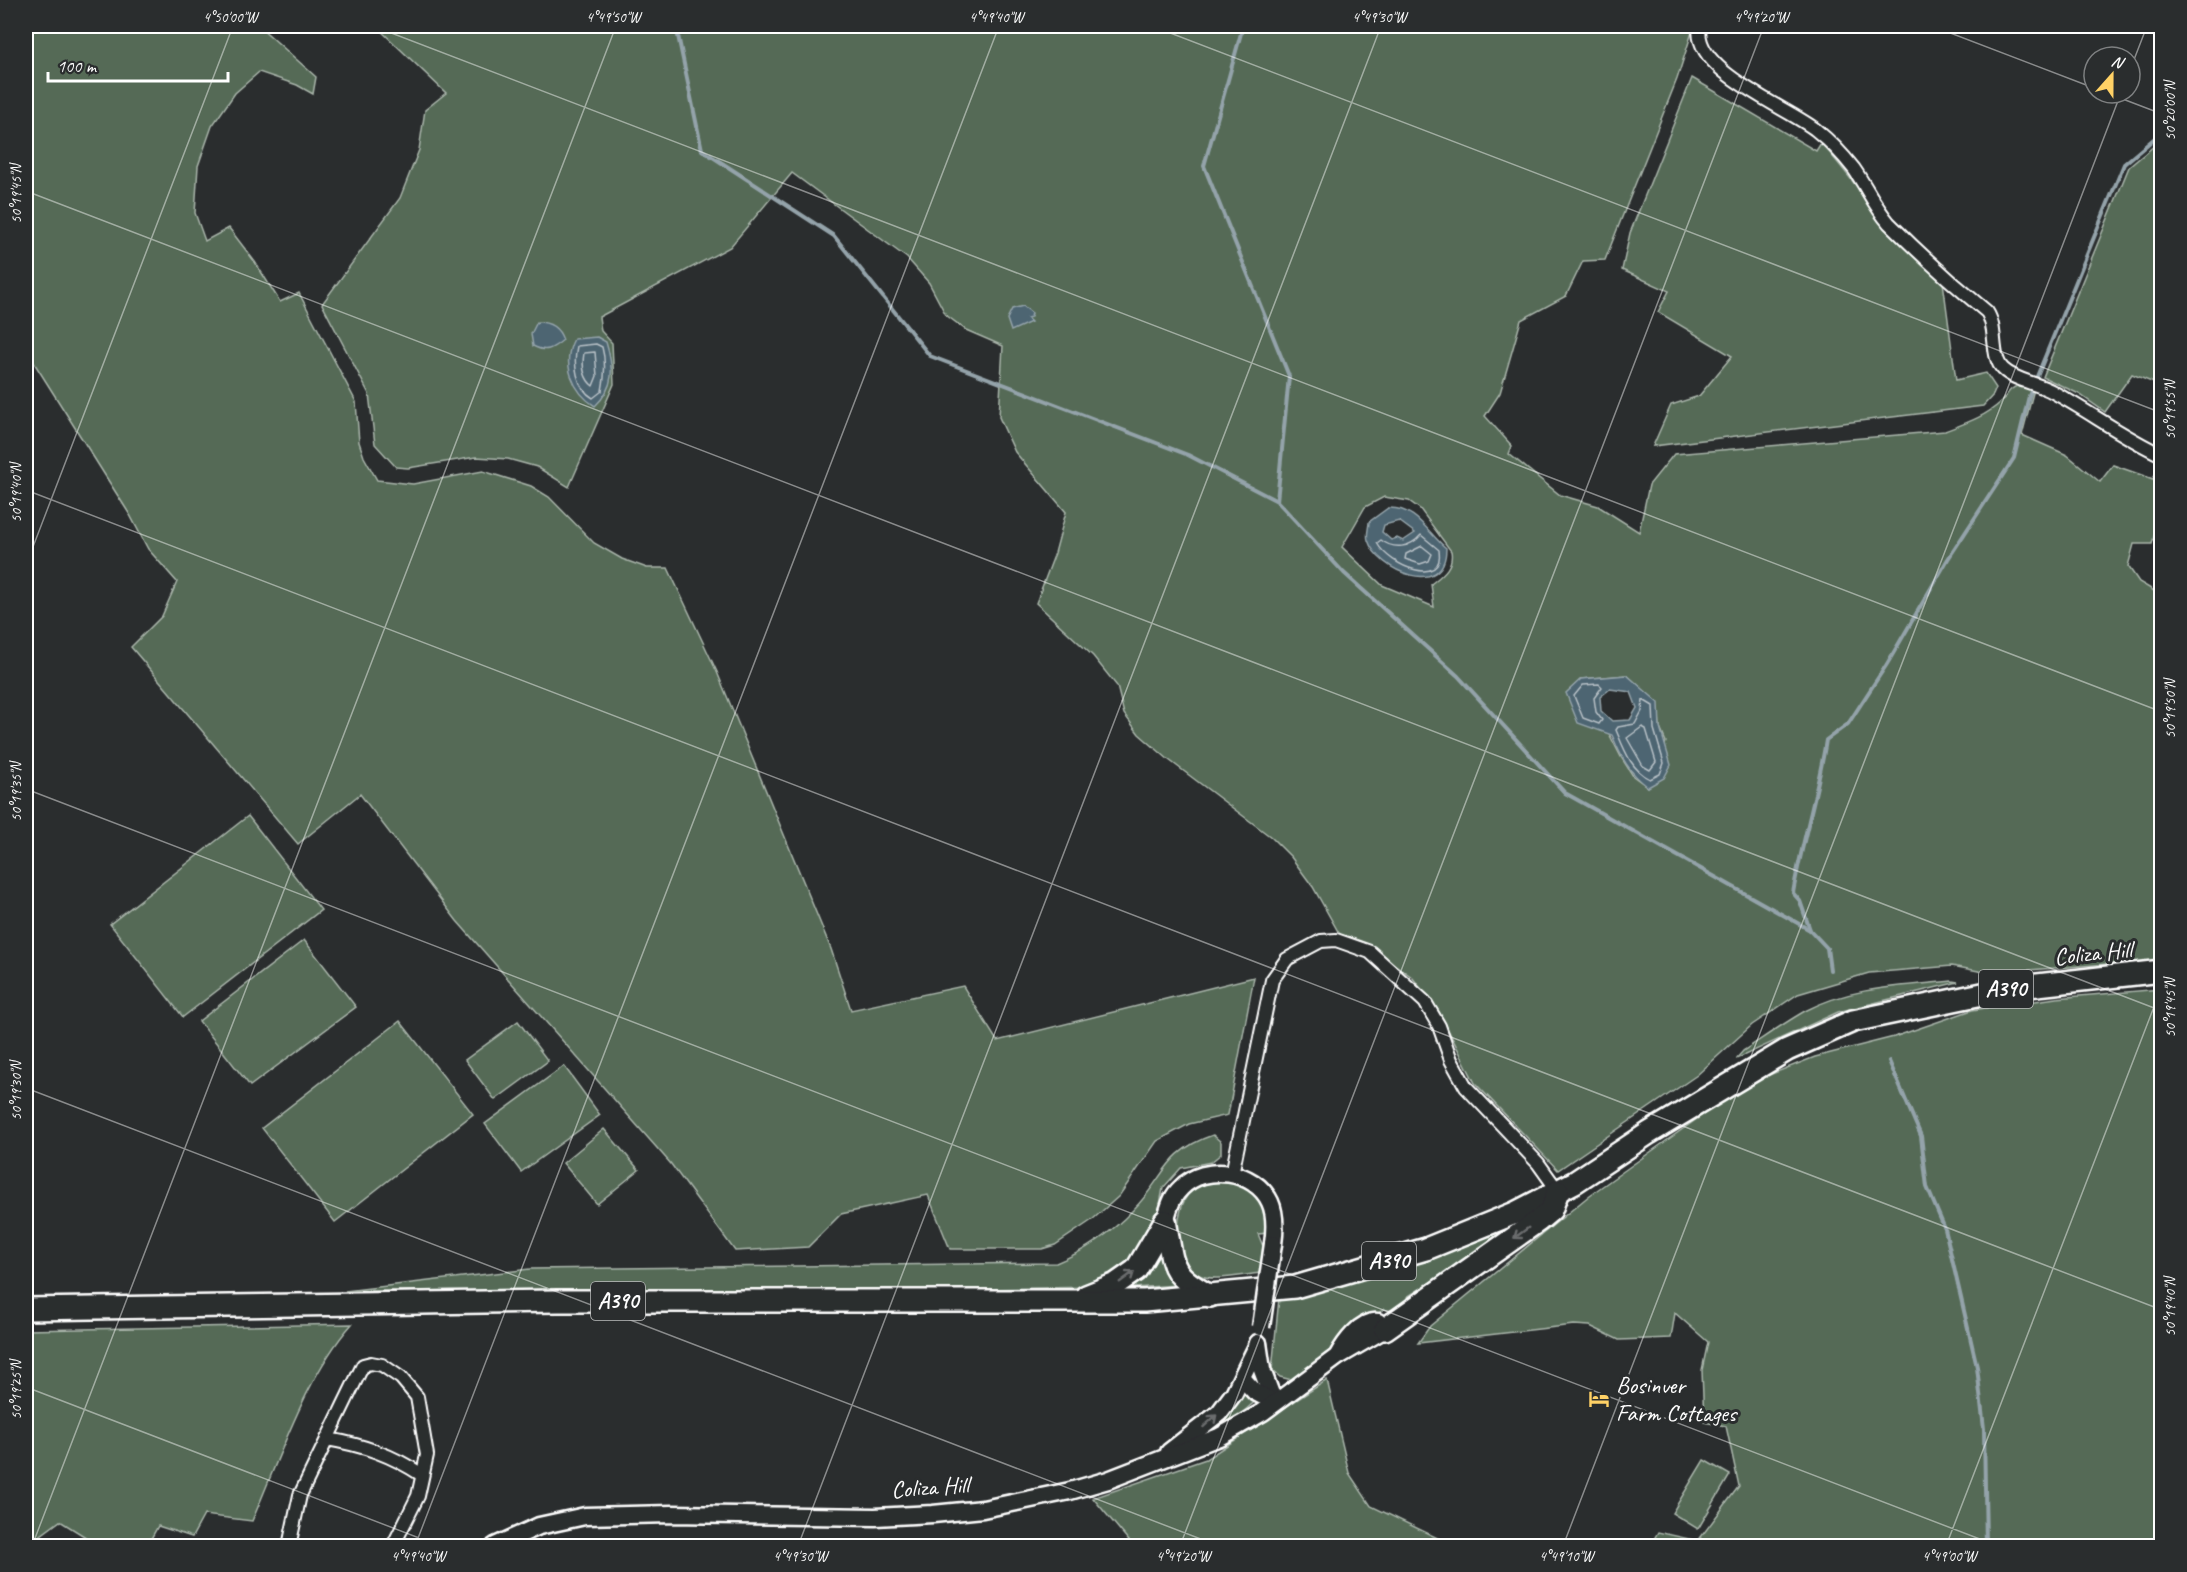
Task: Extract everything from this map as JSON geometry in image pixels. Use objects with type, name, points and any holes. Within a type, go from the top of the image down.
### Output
[{"type":"highway","name":"Coliza Hill","points":[[1558,1191],[1648,1133],[1787,1050],[1853,1021],[2011,988],[2162,971]]},
{"type":"highway","name":"A390","points":[[26,1309],[558,1301],[1144,1301],[1210,1296],[1295,1287],[1388,1262],[1467,1234],[1558,1191]]},
{"type":"highway","points":[[1385,1329],[1538,1221],[1551,1210],[1558,1191]]},
{"type":"highway","points":[[1165,1221],[1174,1268],[1188,1284],[1210,1296]]},
{"type":"highway","points":[[1074,1300],[1127,1278],[1149,1251],[1165,1221]]},
{"type":"street","points":[[1700,26],[1698,33],[1701,46],[1717,66],[1743,86],[1788,110],[1834,146],[1855,170],[1888,222],[1948,279],[1987,312],[1994,329],[1997,360],[2002,369],[2043,386],[2117,432],[2162,455]]},
{"type":"street","points":[[1232,1174],[1272,980],[1279,969],[1297,951],[1321,941],[1336,940],[1370,952],[1425,1002],[1439,1026],[1451,1060],[1466,1087],[1538,1163],[1558,1191]]},
{"type":"street","points":[[1164,1457],[1212,1420],[1250,1373],[1258,1344],[1274,1244],[1274,1215],[1269,1199],[1250,1182],[1232,1174],[1209,1174],[1189,1181],[1174,1196],[1165,1221]]},
{"type":"street","name":"Coliza Hill","points":[[495,1546],[539,1526],[585,1516],[672,1514],[876,1516],[983,1509],[1108,1480],[1164,1457],[1194,1449],[1219,1437],[1263,1412],[1337,1357],[1343,1345],[1367,1323],[1378,1322],[1385,1329]]},
{"type":"street","points":[[289,1546],[300,1495],[363,1365],[370,1363],[381,1365],[401,1378],[417,1397],[427,1455],[418,1496],[393,1546]]},
{"type":"street","points":[[1250,1373],[1274,1402]]},
{"type":"street","points":[[327,1439],[359,1444],[384,1453],[422,1475]]},
{"type":"green space","points":[[26,26],[259,26],[316,77],[313,94],[297,85],[259,72],[235,93],[212,126],[198,166],[195,213],[205,241],[229,228],[255,262],[280,302],[299,293],[356,402],[359,442],[364,457],[377,480],[413,484],[483,471],[531,486],[549,497],[594,543],[622,559],[647,568],[668,568],[717,672],[831,949],[851,1010],[963,986],[997,1041],[1254,977],[1228,1115],[1189,1124],[1157,1141],[1119,1196],[1092,1220],[1055,1245],[1042,1249],[950,1249],[928,1195],[841,1214],[808,1247],[735,1251],[671,1164],[457,921],[360,794],[298,844],[131,647],[162,616],[177,582],[148,549],[130,515],[26,350]]},
{"type":"green space","points":[[376,26],[1694,26],[1677,79],[1605,260],[1583,261],[1566,296],[1521,320],[1500,393],[1485,416],[1512,446],[1509,454],[1560,495],[1598,506],[1639,532],[1649,485],[1674,454],[1945,431],[1988,412],[2001,402],[2012,388],[2018,386],[2021,388],[2023,382],[2034,389],[2022,435],[2067,455],[2100,482],[2113,465],[2153,479],[2161,462],[2161,511],[2152,544],[2134,544],[2128,566],[2139,582],[2161,595],[2161,960],[1989,973],[1952,966],[1869,973],[1798,994],[1752,1025],[1697,1075],[1558,1170],[1475,1083],[1438,1010],[1412,977],[1377,952],[1340,935],[1313,887],[1291,857],[1271,837],[1169,760],[1139,734],[1124,714],[1117,686],[1093,656],[1036,603],[1055,553],[1066,512],[1015,452],[999,417],[1003,346],[966,330],[946,315],[929,283],[907,258],[792,173],[730,247],[599,317],[601,331],[612,343],[614,384],[569,487],[537,467],[508,459],[476,457],[408,468],[396,467],[375,444],[369,394],[322,304],[400,198],[419,150],[425,110],[446,93]],"holes":[[[1384,497],[1409,501],[1420,509],[1451,551],[1449,566],[1431,584],[1434,607],[1382,585],[1342,547],[1365,507]],[[1627,675],[1658,703],[1660,728],[1666,742],[1648,787],[1633,776],[1621,757],[1581,679]]]},
{"type":"green space","points":[[1692,78],[1816,151],[1821,143],[1909,251],[1943,282],[1956,380],[1986,373],[1996,388],[1983,406],[1653,446],[1671,405],[1699,396],[1732,356],[1658,312],[1669,291],[1622,270],[1630,233]]},
{"type":"green space","points":[[2161,140],[2161,386],[2132,374],[2105,412],[2079,394],[2043,377],[2129,167]]},
{"type":"green space","points":[[248,816],[321,910],[183,1017],[110,924]]},
{"type":"green space","points":[[304,940],[356,1007],[250,1086],[199,1021]]},
{"type":"green space","points":[[1958,982],[1838,1012],[1736,1059],[1743,1051],[1781,1026],[1822,1003],[1858,992]]},
{"type":"green space","points":[[2161,989],[2161,1546],[1650,1546],[1658,1532],[1698,1541],[1739,1486],[1726,1426],[1704,1422],[1702,1370],[1708,1342],[1675,1313],[1671,1338],[1619,1340],[1590,1326],[1574,1325],[1418,1343],[1430,1326],[1590,1195],[1711,1109],[1759,1079],[1815,1057],[1894,1037],[1972,1010],[2056,998]]},
{"type":"green space","points":[[400,1021],[473,1114],[335,1222],[262,1128]]},
{"type":"green space","points":[[518,1021],[548,1061],[495,1100],[465,1060]]},
{"type":"green space","points":[[564,1066],[600,1115],[521,1172],[485,1124]]},
{"type":"green space","points":[[604,1129],[639,1170],[597,1204],[563,1163]]},
{"type":"green space","points":[[1213,1135],[1221,1142],[1221,1154],[1211,1162],[1181,1168],[1163,1188],[1157,1221],[1141,1258],[1097,1287],[851,1291],[345,1291],[530,1269],[1056,1263],[1097,1241],[1116,1226],[1144,1198],[1174,1158],[1184,1149]]},
{"type":"green space","points":[[1212,1181],[1246,1187],[1254,1192],[1265,1208],[1269,1233],[1258,1234],[1263,1246],[1260,1273],[1205,1277],[1191,1268],[1185,1259],[1178,1235],[1181,1210],[1193,1189]]},
{"type":"green space","points":[[1537,1215],[1407,1297],[1404,1307],[1393,1311],[1384,1309],[1292,1380],[1280,1377],[1272,1370],[1279,1298],[1354,1282]]},
{"type":"green space","points":[[1163,1235],[1178,1285],[1133,1288],[1131,1286]]},
{"type":"green space","points":[[352,1324],[321,1367],[308,1392],[252,1521],[204,1515],[192,1537],[158,1526],[147,1546],[100,1546],[60,1521],[26,1546],[26,1330]]},
{"type":"green space","points":[[1327,1380],[1349,1473],[1371,1506],[1454,1546],[1127,1546],[1129,1541],[1093,1498],[1206,1459]]},
{"type":"green space","points":[[1245,1386],[1259,1398],[1229,1424],[1188,1446]]},
{"type":"green space","points":[[1704,1460],[1730,1475],[1698,1529],[1672,1513]]},
{"type":"water","points":[[1023,306],[1032,313],[1031,317],[1027,318],[1031,322],[1011,331],[1007,319],[1012,309]]},
{"type":"water","points":[[537,322],[553,326],[563,340],[549,349],[533,346],[531,334]]},
{"type":"water","points":[[597,337],[606,342],[611,377],[606,392],[595,406],[575,385],[571,377],[569,358],[574,339]]},
{"type":"water","points":[[1388,508],[1398,509],[1414,516],[1446,548],[1443,564],[1435,573],[1424,576],[1411,575],[1397,570],[1374,552],[1367,538],[1369,522]],"holes":[[[1399,521],[1415,533],[1403,541],[1397,538],[1391,540],[1382,532],[1384,525]]]},
{"type":"water","points":[[1627,675],[1659,703],[1660,728],[1671,765],[1664,778],[1648,787],[1626,764],[1612,735],[1578,723],[1566,693],[1581,679]],"holes":[[[1610,689],[1631,692],[1637,708],[1630,720],[1612,721],[1601,711],[1600,697]]]},
{"type":"waterway","points":[[676,26],[702,150],[834,236],[930,356],[1188,455],[1277,501]]},
{"type":"waterway","points":[[1243,26],[1204,166],[1289,376],[1277,501],[1344,573],[1458,676],[1565,793],[1810,930]]},
{"type":"waterway","points":[[1830,970],[1827,948],[1810,930],[1800,901],[1793,893],[1826,740],[1848,724],[1887,664],[1948,559],[2014,458],[2029,396],[2124,164],[2162,132]]},
{"type":"waterway","points":[[1889,1061],[1921,1136],[1927,1187],[1945,1229],[1977,1367],[1984,1429],[1986,1546]]},
{"type":"place","name":"Bosinver Farm Cottages","points":[[1599,1399]]}]
